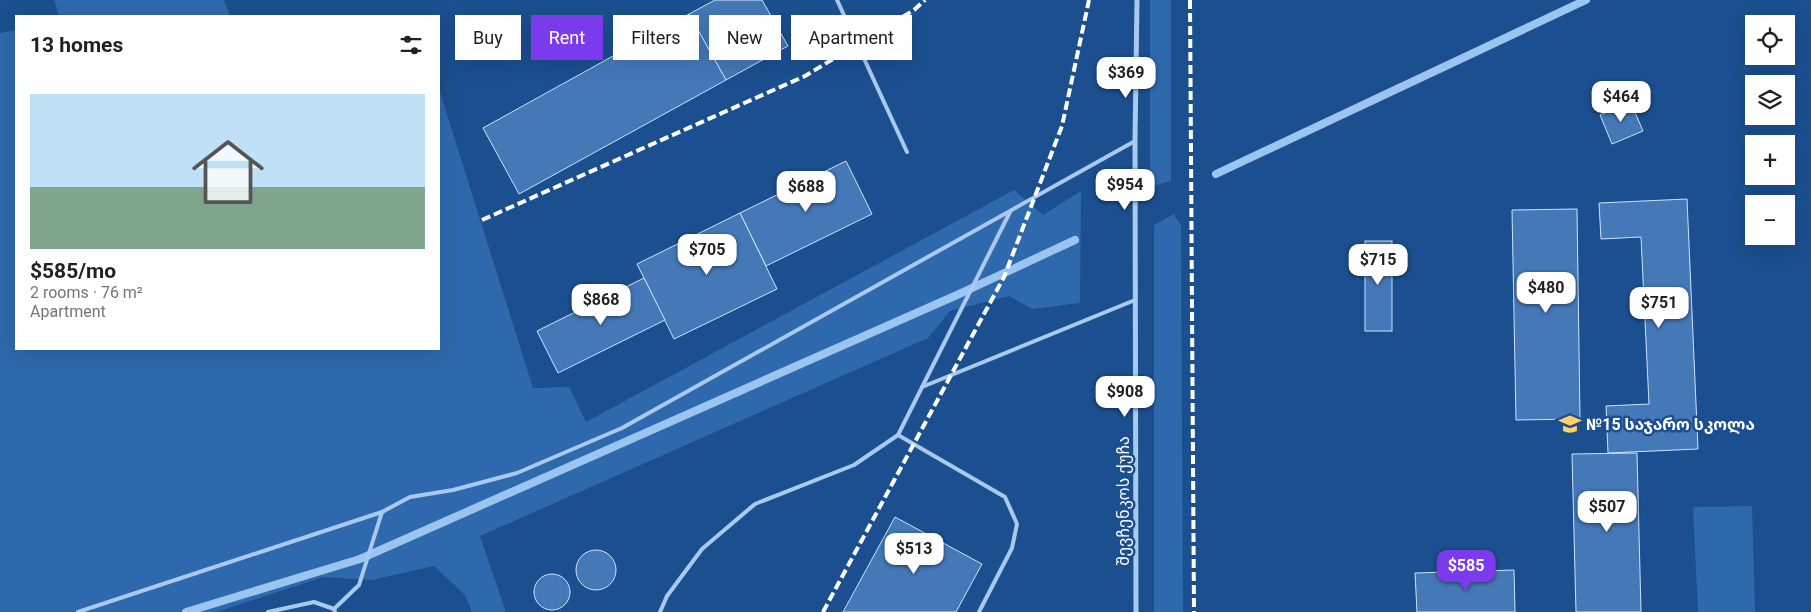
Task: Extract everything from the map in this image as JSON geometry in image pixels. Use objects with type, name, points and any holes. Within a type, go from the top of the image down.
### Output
[{"type":"street","name":"შევჩენკოს ქუჩა","points":[[1136,612],[1135,141],[1137,0]]},
{"type":"lane","points":[[837,0],[907,152]]},
{"type":"lane","points":[[78,612],[382,512],[410,498],[453,490],[517,473],[622,428],[1135,141]]},
{"type":"lane","points":[[660,612],[667,596],[702,549],[755,504],[854,465],[898,435],[1011,210]]},
{"type":"lane","points":[[922,388],[1135,300]]},
{"type":"lane","points":[[898,435],[1005,497],[1017,524],[1012,548],[980,612]]},
{"type":"lane","points":[[268,612],[314,602],[335,610],[359,585],[382,512]]},
{"type":"shaded area","points":[[54,0],[224,0],[230,15],[59,15]]},
{"type":"shaded area","points":[[1150,0],[1171,0],[1171,181],[1150,187]]},
{"type":"shaded area","points":[[15,30],[15,350],[440,350],[440,92],[533,388],[569,387],[586,422],[1014,190],[1043,215],[1081,191],[1080,303],[1032,309],[1009,296],[950,311],[928,338],[480,536],[506,612],[472,612],[465,595],[434,566],[372,580],[323,577],[217,612],[0,612],[0,33]]},
{"type":"shaded area","points":[[1174,214],[1181,226],[1183,612],[1154,612],[1154,225]]},
{"type":"shaded area","points":[[1752,506],[1755,612],[1698,612],[1693,507]]},
{"type":"building","points":[[715,0],[762,0],[770,15],[709,15],[709,50],[699,32],[699,15],[689,14]]},
{"type":"building","points":[[699,32],[709,50],[709,60],[715,60],[726,80],[519,194],[483,128],[613,56],[613,60],[699,60]]},
{"type":"building","points":[[781,34],[788,46],[781,50]]},
{"type":"building","points":[[715,60],[762,60],[726,80]]},
{"type":"building","points":[[1631,103],[1643,131],[1612,144],[1600,115]]},
{"type":"building","points":[[846,161],[872,214],[766,266],[740,213]]},
{"type":"building","points":[[1687,199],[1698,449],[1608,453],[1606,406],[1649,404],[1641,237],[1601,239],[1599,203]]},
{"type":"building","points":[[1577,209],[1580,419],[1516,420],[1512,210]]},
{"type":"building","points":[[740,213],[777,289],[674,339],[637,264]]},
{"type":"building","points":[[1365,241],[1392,241],[1392,331],[1365,331]]},
{"type":"building","points":[[644,278],[665,320],[558,373],[537,331]]},
{"type":"building","points":[[1637,453],[1641,612],[1576,612],[1572,454]]},
{"type":"building","points":[[895,517],[982,564],[956,612],[843,612]]},
{"type":"building","points":[[596,550],[610,556],[616,570],[610,584],[596,590],[582,584],[576,570],[582,556]]},
{"type":"building","points":[[1514,570],[1515,612],[1417,612],[1415,573]]},
{"type":"building","points":[[552,574],[565,579],[570,592],[565,605],[552,610],[539,605],[534,592],[539,579]]},
{"type":"waterway","points":[[1216,174],[1586,0]]},
{"type":"waterway","points":[[186,612],[360,559],[957,295],[1075,240]]},
{"type":"railway","points":[[482,220],[805,76],[914,10],[925,0]]},
{"type":"railway","points":[[823,612],[1004,277],[1062,126],[1089,0]]},
{"type":"railway","points":[[1190,0],[1194,612]]},
{"type":"place","name":"№15 საჯარო სკოლა","points":[[1570,424]]}]
